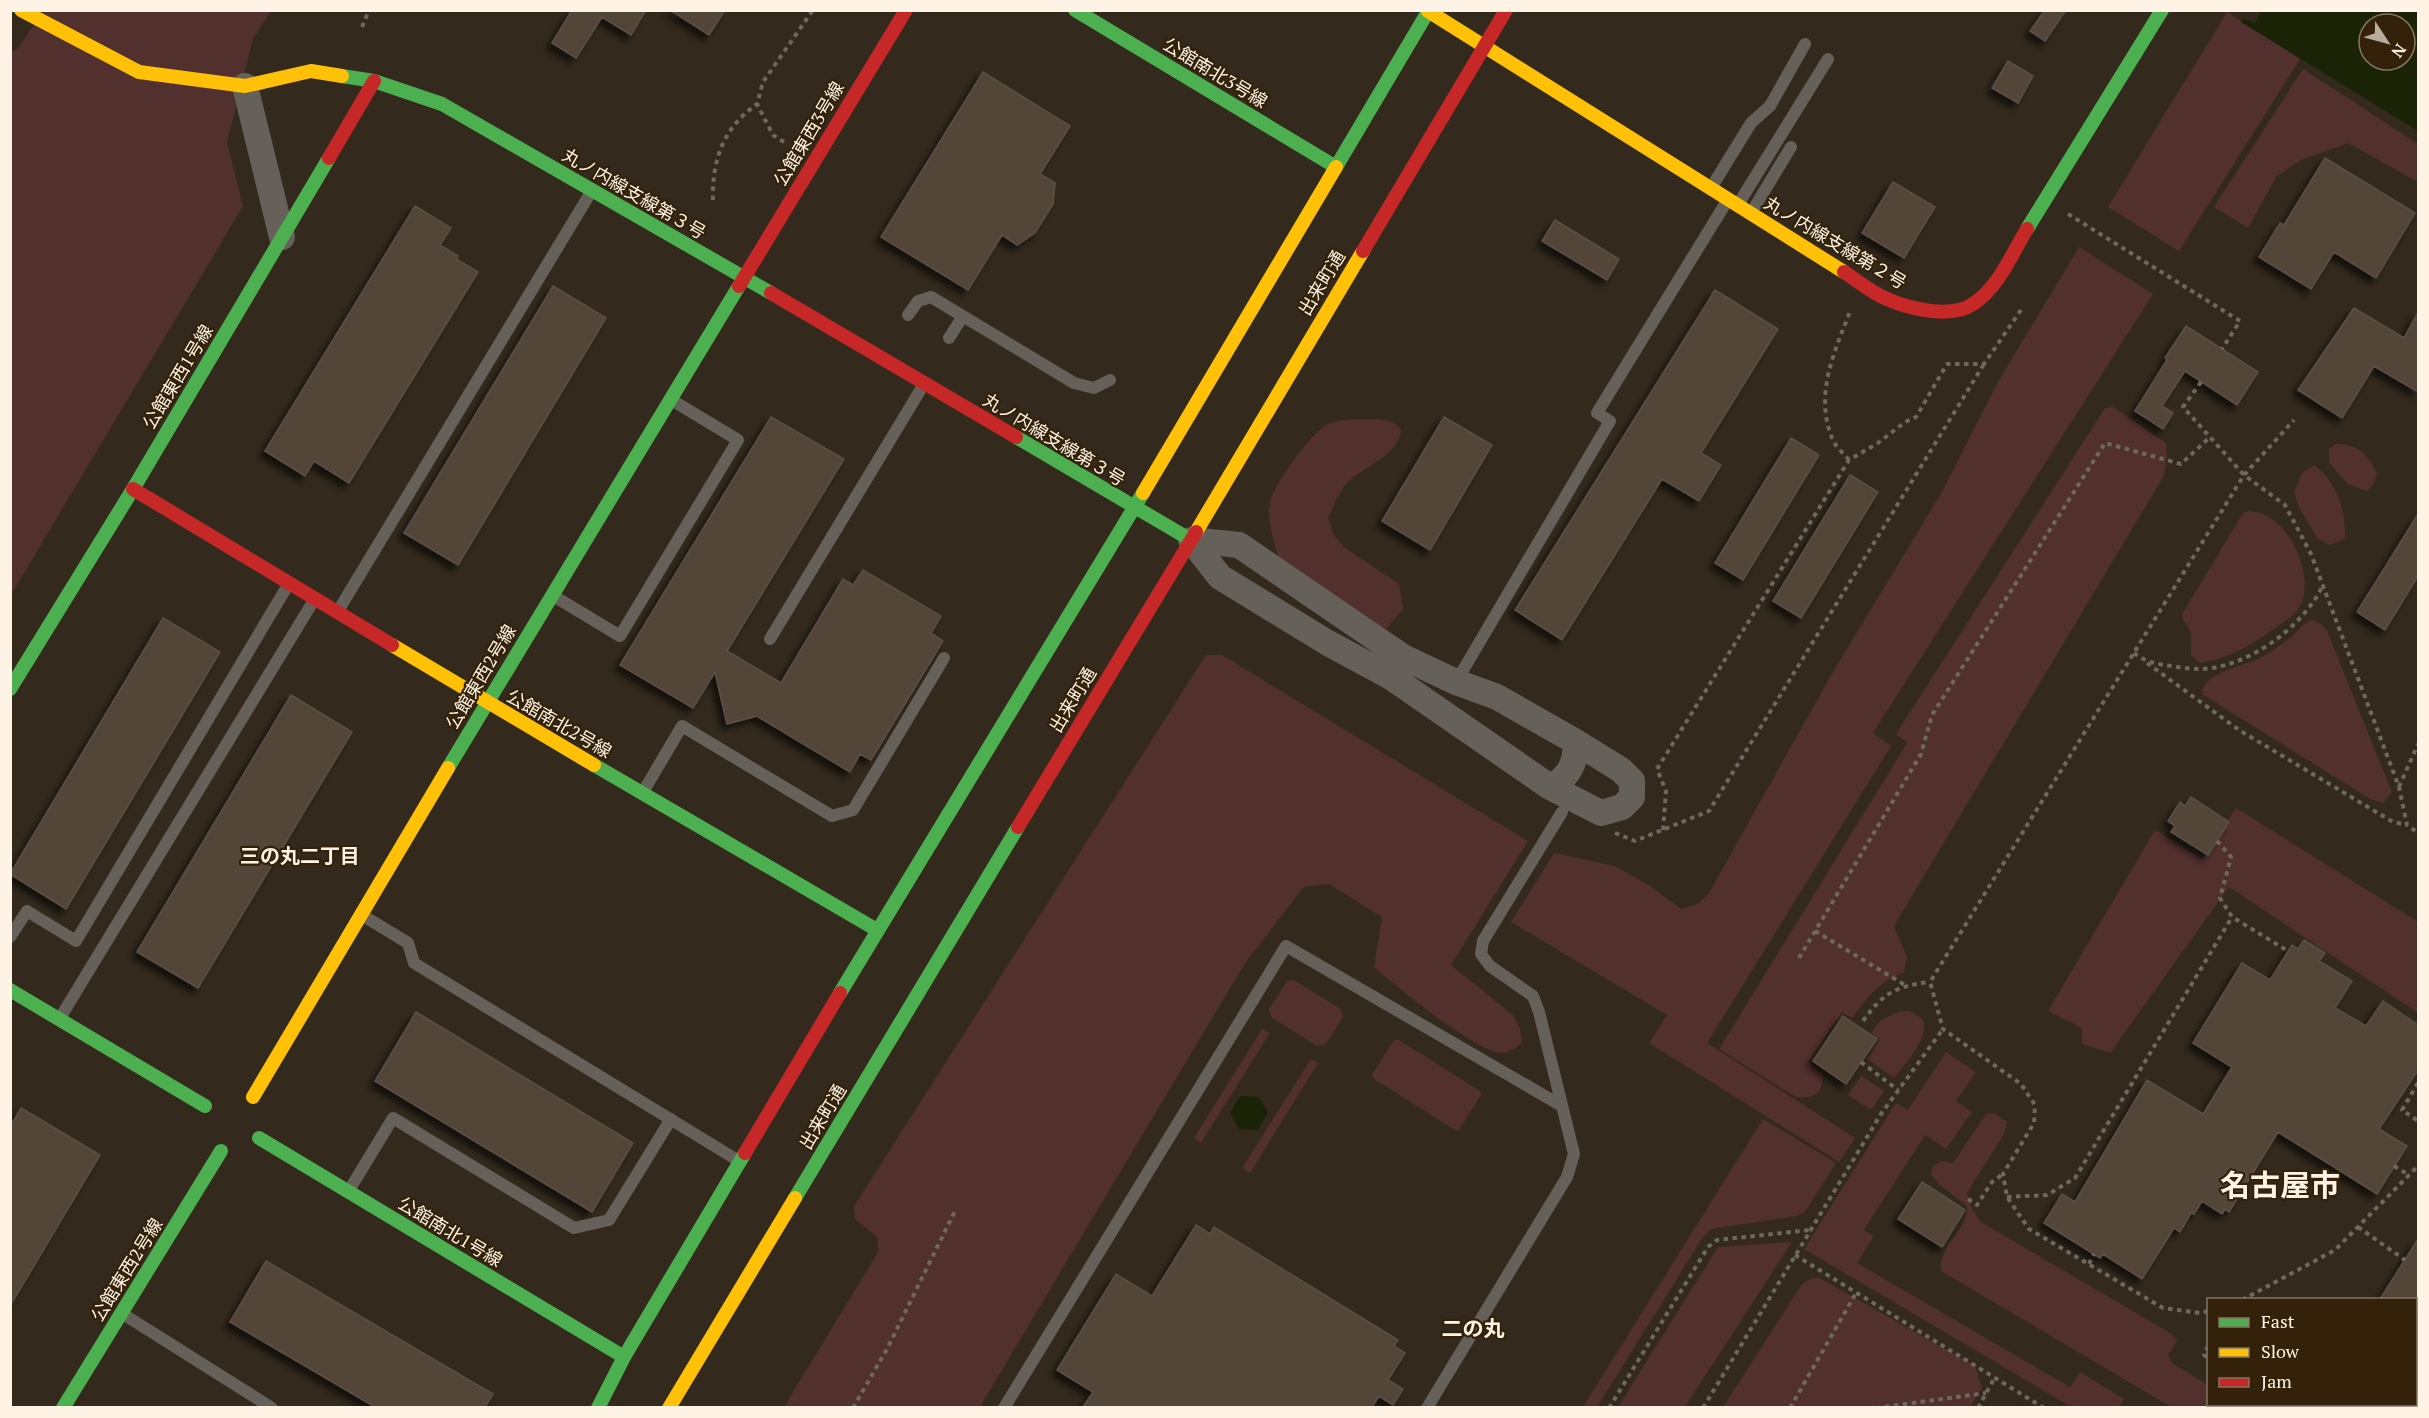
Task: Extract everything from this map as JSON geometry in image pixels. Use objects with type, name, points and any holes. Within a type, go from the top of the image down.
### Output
[{"type":"street","name":"丸ノ内線支線第３号","points":[[21,10],[139,72],[245,86],[310,70],[374,81],[442,104],[743,277],[1191,540]]},
{"type":"street","name":"公館東西3号線","points":[[743,277],[906,10]]},
{"type":"street","name":"公館南北3号線","points":[[1075,10],[1336,167]]},
{"type":"street","name":"出来町通","points":[[669,1407],[1191,540],[1506,10]]},
{"type":"street","name":"丸ノ内線支線第２号","points":[[1428,11],[1886,299],[1917,309],[1944,310],[1971,306],[1992,286],[2162,10]]},
{"type":"street","points":[[598,1407],[624,1357],[877,930],[1134,508],[1428,11]]},
{"type":"street","name":"公館東西1号線","points":[[10,689],[133,489],[374,81]]},
{"type":"street","points":[[245,86],[282,237]]},
{"type":"street","name":"公館東西2号線","points":[[255,1142],[263,1116],[249,1094],[361,914],[486,702],[743,277]]},
{"type":"street","name":"公館南北2号線","points":[[133,489],[486,702],[877,930]]},
{"type":"street","points":[[1191,540],[1239,545],[1403,657],[1456,682],[1497,697],[1621,770],[1632,781],[1632,797],[1622,807],[1601,813],[1550,787],[1391,677],[1328,643],[1220,577],[1191,540]]},
{"type":"street","points":[[1550,787],[1560,782],[1576,760],[1576,742]]},
{"type":"street","points":[[10,990],[60,1019],[203,1111],[218,1093]]},
{"type":"street","name":"公館南北1号線","points":[[255,1142],[348,1192],[624,1357]]},
{"type":"street","name":"公館東西2号線","points":[[63,1407],[221,1149]]},
{"type":"lane","points":[[1711,189],[1751,123],[1770,106],[1805,44]]},
{"type":"lane","points":[[1456,682],[1610,421],[1597,413],[1828,59]]},
{"type":"lane","points":[[1750,214],[1791,147]]},
{"type":"lane","points":[[337,612],[592,190]]},
{"type":"lane","points":[[909,315],[918,301],[931,297],[1074,383],[1094,388],[1110,380]]},
{"type":"lane","points":[[949,338],[963,316]]},
{"type":"lane","points":[[770,639],[924,384]]},
{"type":"lane","points":[[551,595],[620,636],[662,568],[738,440],[669,399]]},
{"type":"lane","points":[[10,937],[27,911],[76,941],[289,583]]},
{"type":"lane","points":[[60,1019],[315,599]]},
{"type":"lane","points":[[642,793],[682,726],[832,816],[853,810],[944,658]]},
{"type":"lane","points":[[1427,1407],[1567,1178],[1574,1154],[1533,996],[1490,966],[1480,954],[1483,941],[1562,812]]},
{"type":"lane","points":[[361,914],[408,943],[414,963],[740,1161]]},
{"type":"lane","points":[[1004,1407],[1286,946],[1562,1106]]},
{"type":"lane","points":[[348,1192],[393,1119],[574,1228],[609,1220],[670,1119]]},
{"type":"lane","points":[[122,1313],[272,1407]]},
{"type":"path","points":[[362,27],[369,10]]},
{"type":"path","points":[[713,200],[713,170],[719,150],[746,112],[757,104],[763,82],[813,10]]},
{"type":"path","points":[[757,104],[773,135],[784,142]]},
{"type":"path","points":[[2044,199],[2240,321],[2222,349]]},
{"type":"path","points":[[1849,460],[1832,440],[1824,409],[1827,372],[1851,309]]},
{"type":"path","points":[[1614,833],[1635,841],[1708,811],[1984,364],[2021,310]]},
{"type":"path","points":[[1663,830],[1666,791],[1657,769],[1849,460],[1916,417],[1947,364],[1984,364]]},
{"type":"path","points":[[2200,381],[2183,407],[2244,475],[2285,505],[2311,554],[2399,787],[2407,825]]},
{"type":"path","points":[[1968,1199],[1977,1205],[1992,1182],[2002,1174],[2034,1123],[2036,1105],[2021,1084],[1942,1029],[1930,982],[2244,475],[2294,420]]},
{"type":"path","points":[[1799,958],[1921,754],[1932,716],[2105,443],[2181,464],[2210,437]]},
{"type":"path","points":[[2147,663],[2199,669],[2213,667],[2252,654],[2301,619],[2314,604],[2323,586]]},
{"type":"path","points":[[2134,653],[2195,700],[2269,748],[2393,822],[2407,825],[2418,833]]},
{"type":"path","points":[[2399,787],[2418,744]]},
{"type":"path","points":[[2217,841],[2231,857],[2220,898],[2232,917],[2288,951]]},
{"type":"path","points":[[2007,1197],[2047,1195],[2075,1178],[2232,917]]},
{"type":"path","points":[[1815,931],[1905,985]]},
{"type":"path","points":[[1863,1021],[1885,996],[1905,985],[1930,982]]},
{"type":"path","points":[[1703,1407],[1881,1114],[1942,1029]]},
{"type":"path","points":[[1861,1062],[1898,1090]]},
{"type":"path","points":[[2418,1083],[2402,1110],[2418,1121]]},
{"type":"path","points":[[2394,1166],[2409,1175]]},
{"type":"path","points":[[2244,1298],[2335,1250],[2418,1166]]},
{"type":"path","points":[[2002,1174],[2007,1197],[2029,1229],[2163,1308],[2200,1313],[2207,1311]]},
{"type":"path","points":[[853,1407],[887,1349],[956,1209]]},
{"type":"path","points":[[2358,1227],[2405,1260]]},
{"type":"path","points":[[1609,1407],[1707,1246],[1717,1240],[1810,1230]]},
{"type":"path","points":[[2088,1264],[2094,1254]]},
{"type":"path","points":[[1795,1256],[2044,1407]]},
{"type":"path","points":[[1790,1407],[1856,1293]]},
{"type":"path","points":[[1978,1407],[1995,1377]]},
{"type":"path","points":[[1876,1407],[1986,1394]]},
{"type":"shaded area","points":[[44,11],[271,11],[253,39],[227,142],[243,206],[11,595],[10,52],[17,49]]},
{"type":"shaded area","points":[[2261,11],[2418,11],[2418,131],[2241,22],[2243,19],[2255,23]]},
{"type":"shaded area","points":[[2227,12],[2300,59],[2179,251],[2108,207]]},
{"type":"shaded area","points":[[2303,69],[2418,144],[2418,182],[2348,143],[2299,161],[2276,177],[2248,228],[2214,207]]},
{"type":"shaded area","points":[[2079,247],[2153,294],[1873,733],[1891,746],[1707,1043],[1855,1138],[1839,1162],[1649,1043],[1667,1015],[1511,922],[1554,853],[1615,866],[1650,886],[1681,909],[1698,904],[1709,893],[1830,677],[1943,490],[1999,380]]},
{"type":"shaded area","points":[[2113,407],[2166,443],[2167,457],[2164,476],[1894,926],[1907,957],[1904,972],[1874,991],[1852,1018],[1842,1012],[1808,1062],[1823,1074],[1819,1091],[1811,1097],[1794,1096],[1719,1049],[1907,743],[1896,734],[2105,408]]},
{"type":"shaded area","points":[[1379,419],[1395,423],[1401,430],[1399,440],[1386,455],[1358,474],[1343,488],[1328,518],[1333,534],[1344,547],[1399,584],[1403,609],[1386,629],[1279,562],[1269,517],[1270,502],[1278,483],[1304,447],[1321,429],[1340,420]]},
{"type":"shaded area","points":[[2335,444],[2356,448],[2370,461],[2377,474],[2374,483],[2367,491],[2348,484],[2329,463],[2329,449]]},
{"type":"shaded area","points":[[2314,465],[2335,489],[2344,518],[2345,539],[2330,545],[2318,539],[2299,507],[2294,492],[2301,474]]},
{"type":"shaded area","points":[[2249,511],[2263,514],[2276,522],[2287,534],[2302,564],[2305,580],[2304,595],[2295,613],[2259,639],[2221,658],[2199,663],[2191,655],[2191,632],[2182,614],[2243,513]]},
{"type":"shaded area","points":[[2312,620],[2321,624],[2327,631],[2392,792],[2383,803],[2370,799],[2202,694],[2203,687],[2215,676],[2267,654],[2279,647],[2305,623]]},
{"type":"shaded area","points":[[1206,655],[1222,655],[1528,841],[1451,965],[1514,1016],[1520,1029],[1522,1042],[1505,1053],[1490,1050],[1436,1017],[1374,967],[1382,917],[1329,884],[1304,887],[1245,963],[980,1407],[784,1407],[878,1252],[877,1237],[855,1219],[854,1206]]},
{"type":"shaded area","points":[[2236,808],[2418,922],[2418,1013],[2229,887],[2110,1053],[2082,1044],[2082,1028],[2048,1011],[2155,830],[2203,859]]},
{"type":"shaded area","points":[[1294,980],[1341,1009],[1343,1017],[1326,1044],[1317,1046],[1272,1018],[1269,1009],[1287,981]]},
{"type":"shaded area","points":[[1901,1011],[1910,1011],[1923,1019],[1924,1027],[1920,1043],[1894,1078],[1867,1059],[1880,1040],[1871,1033],[1881,1020]]},
{"type":"shaded area","points":[[1262,1029],[1270,1033],[1201,1143],[1194,1138]]},
{"type":"shaded area","points":[[1394,1040],[1399,1040],[1480,1091],[1481,1095],[1459,1130],[1455,1130],[1374,1079],[1372,1075]]},
{"type":"shaded area","points":[[1946,1052],[1976,1072],[1956,1101],[1972,1112],[1946,1149],[1925,1135],[1864,1230],[1874,1236],[1857,1263],[2070,1387],[2080,1372],[2124,1399],[2119,1407],[2071,1407],[1804,1249],[1896,1103],[1908,1110]]},
{"type":"shaded area","points":[[1311,1059],[1318,1063],[1250,1173],[1242,1168]]},
{"type":"shaded area","points":[[1861,1076],[1884,1091],[1871,1110],[1848,1095]]},
{"type":"shaded area","points":[[1240,1096],[1259,1097],[1268,1113],[1258,1130],[1239,1129],[1230,1113]]},
{"type":"shaded area","points":[[1994,1113],[2007,1122],[2004,1134],[1967,1193],[1972,1209],[1981,1222],[2172,1334],[2177,1341],[2168,1355],[2172,1363],[2207,1384],[2207,1406],[2239,1407],[2171,1407],[1941,1271],[1944,1253],[1963,1223],[1967,1206],[1940,1185],[1931,1174],[1933,1166],[1942,1161],[1953,1163],[1986,1114]]},
{"type":"shaded area","points":[[1763,1119],[1836,1163],[1805,1212],[1797,1216],[1711,1229],[1703,1237],[1597,1407],[1583,1407]]},
{"type":"shaded area","points":[[1792,1242],[1685,1407],[1618,1407],[1718,1247]]},
{"type":"shaded area","points":[[1812,1278],[1827,1282],[1975,1366],[1982,1388],[1970,1407],[1723,1407],[1802,1284]]},
{"type":"shaded area","points":[[2417,1318],[2418,1407],[2315,1407],[2417,1406]]},
{"type":"building","points":[[572,10],[646,10],[631,35],[602,17],[576,58],[552,43]]},
{"type":"building","points":[[670,10],[725,10],[709,35]]},
{"type":"building","points":[[2045,10],[2066,10],[2045,41],[2030,31]]},
{"type":"building","points":[[2008,61],[2033,76],[2018,103],[1992,88]]},
{"type":"building","points":[[983,72],[1070,126],[1040,174],[1055,183],[1053,204],[1035,233],[1017,245],[1002,235],[968,290],[881,237]]},
{"type":"building","points":[[2325,158],[2415,213],[2376,278],[2334,252],[2311,289],[2259,257],[2280,223],[2284,225]]},
{"type":"building","points":[[1893,182],[1935,207],[1904,258],[1862,233]]},
{"type":"building","points":[[415,206],[451,228],[440,245],[458,256],[456,259],[478,272],[349,483],[314,461],[305,476],[265,451]]},
{"type":"building","points":[[1555,220],[1619,259],[1607,280],[1542,241]]},
{"type":"building","points":[[553,286],[606,318],[458,565],[404,533]]},
{"type":"building","points":[[1715,290],[1778,329],[1701,453],[1721,465],[1699,501],[1662,479],[1562,640],[1515,610]]},
{"type":"building","points":[[2354,308],[2404,338],[2418,312],[2418,392],[2374,366],[2342,418],[2298,390]]},
{"type":"building","points":[[2186,326],[2258,372],[2237,405],[2185,371],[2162,406],[2173,413],[2163,429],[2135,411]]},
{"type":"building","points":[[771,417],[844,459],[727,651],[781,683],[843,579],[853,585],[863,570],[941,616],[931,633],[943,641],[871,760],[860,754],[850,772],[757,716],[727,724],[715,672],[693,708],[620,665]]},
{"type":"building","points":[[1444,417],[1492,445],[1430,550],[1382,521]]},
{"type":"building","points":[[1791,438],[1819,455],[1743,580],[1715,563]]},
{"type":"building","points":[[1850,475],[1878,492],[1801,618],[1773,601]]},
{"type":"building","points":[[2418,514],[2418,576],[2385,630],[2357,612]]},
{"type":"building","points":[[163,618],[220,652],[66,909],[10,874]]},
{"type":"building","points":[[291,695],[352,732],[198,988],[137,952]]},
{"type":"building","points":[[2191,797],[2229,822],[2208,855],[2171,832],[2175,826],[2168,821],[2180,802],[2185,806]]},
{"type":"building","points":[[2304,940],[2325,953],[2319,961],[2352,981],[2335,1008],[2366,1026],[2383,1001],[2418,1025],[2418,1070],[2379,1129],[2407,1146],[2377,1194],[2278,1132],[2229,1212],[2225,1209],[2222,1214],[2202,1201],[2194,1214],[2191,1213],[2180,1232],[2174,1228],[2142,1279],[2103,1254],[2100,1258],[2044,1223],[2062,1194],[2075,1202],[2147,1080],[2203,1114],[2232,1067],[2193,1043],[2242,963],[2270,980],[2292,945],[2298,949]]},
{"type":"building","points":[[416,1012],[633,1143],[592,1212],[375,1081]]},
{"type":"building","points":[[1843,1016],[1877,1039],[1846,1084],[1813,1061]]},
{"type":"building","points":[[21,1108],[100,1155],[10,1306],[10,1127]]},
{"type":"building","points":[[1922,1182],[1965,1210],[1942,1247],[1898,1219]]},
{"type":"building","points":[[1196,1225],[1210,1234],[1214,1227],[1398,1340],[1394,1346],[1405,1353],[1388,1380],[1403,1389],[1393,1405],[1379,1396],[1372,1407],[1083,1407],[1093,1392],[1057,1370],[1116,1274],[1152,1296]]},
{"type":"building","points":[[2418,1239],[2418,1299],[2381,1298]]},
{"type":"building","points":[[266,1261],[493,1394],[485,1407],[375,1407],[230,1322]]},
{"type":"traffic: fast","points":[[1075,10],[1336,167]]},
{"type":"traffic: fast","points":[[1336,167],[1429,10]]},
{"type":"traffic: fast","points":[[2027,229],[2162,10]]},
{"type":"traffic: fast","points":[[342,76],[374,81],[442,104],[771,293]]},
{"type":"traffic: fast","points":[[10,689],[133,489],[329,158]]},
{"type":"traffic: fast","points":[[448,768],[739,286]]},
{"type":"traffic: fast","points":[[1016,437],[1191,540]]},
{"type":"traffic: fast","points":[[840,993],[1143,493]]},
{"type":"traffic: fast","points":[[594,765],[877,930]]},
{"type":"traffic: fast","points":[[795,1198],[1018,827]]},
{"type":"traffic: fast","points":[[10,990],[205,1106]]},
{"type":"traffic: fast","points":[[259,1138],[624,1357]]},
{"type":"traffic: fast","points":[[63,1408],[221,1151]]},
{"type":"traffic: fast","points":[[598,1408],[624,1357],[745,1153]]},
{"type":"traffic: slow","points":[[21,10],[139,72],[245,86],[311,71],[342,76]]},
{"type":"traffic: slow","points":[[1428,11],[1844,272]]},
{"type":"traffic: slow","points":[[1143,493],[1336,167]]},
{"type":"traffic: slow","points":[[1196,532],[1363,251]]},
{"type":"traffic: slow","points":[[392,645],[594,765]]},
{"type":"traffic: slow","points":[[253,1097],[448,768]]},
{"type":"traffic: slow","points":[[669,1408],[795,1198]]},
{"type":"traffic: jam","points":[[739,286],[906,10]]},
{"type":"traffic: jam","points":[[1363,251],[1506,10]]},
{"type":"traffic: jam","points":[[329,158],[374,81]]},
{"type":"traffic: jam","points":[[1844,272],[1876,294],[1896,303],[1930,311],[1964,309],[1990,289],[2004,270],[2027,229]]},
{"type":"traffic: jam","points":[[771,293],[1016,437]]},
{"type":"traffic: jam","points":[[133,489],[392,645]]},
{"type":"traffic: jam","points":[[1018,827],[1196,532]]},
{"type":"traffic: jam","points":[[745,1153],[840,993]]},
{"type":"district","name":"三の丸二丁目","points":[[300,856]]},
{"type":"district","name":"名古屋市","points":[[2280,1186]]},
{"type":"district","name":"二の丸","points":[[1473,1329]]}]
